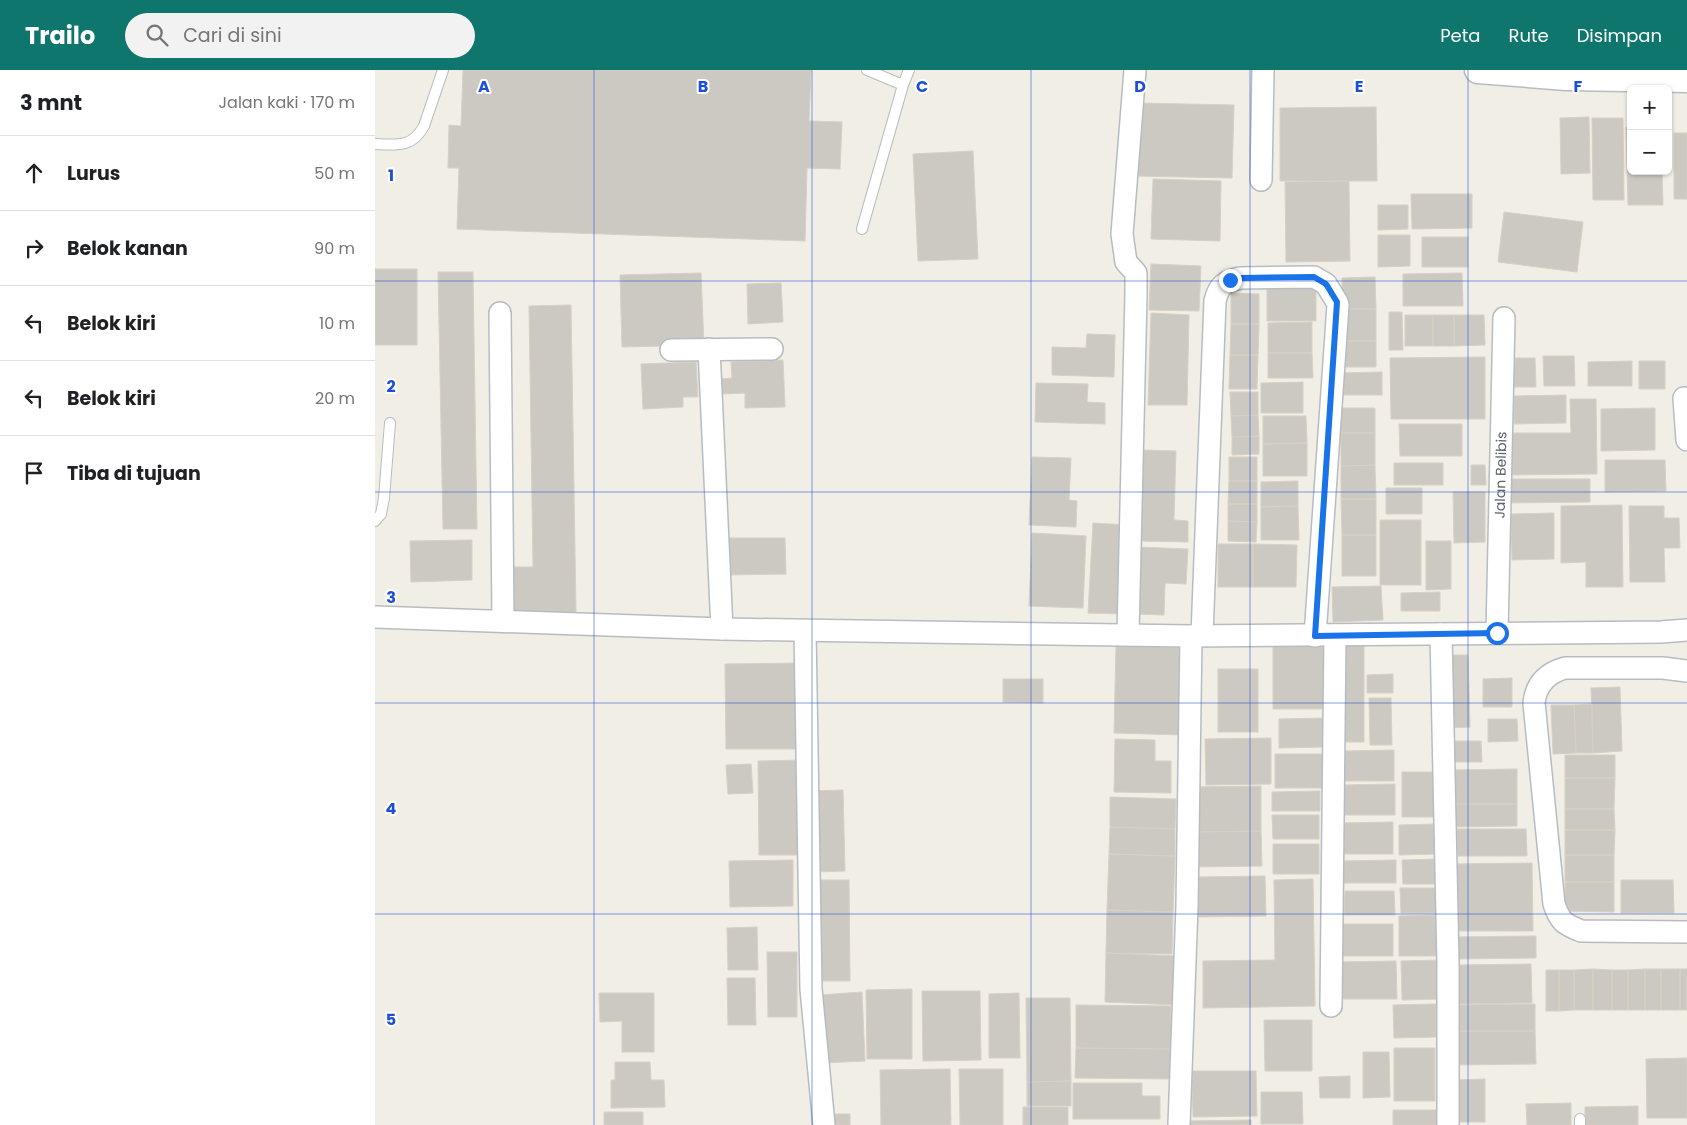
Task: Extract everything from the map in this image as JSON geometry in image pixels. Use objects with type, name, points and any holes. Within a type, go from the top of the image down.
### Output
[{"type":"street","points":[[1128,634],[1136,273],[1126,262],[1122,234],[1135,70]]},
{"type":"street","points":[[1261,180],[1263,70]]},
{"type":"street","points":[[1478,70],[1565,76],[1687,79]]},
{"type":"street","points":[[1179,1125],[1197,635],[1215,301],[1221,285],[1230,280],[1240,278],[1314,277],[1326,284],[1338,305],[1325,635],[1331,1006]]},
{"type":"street","points":[[499,313],[503,620]]},
{"type":"street","name":"Jalan Belibis","points":[[1497,633],[1504,318]]},
{"type":"street","points":[[709,349],[723,629]]},
{"type":"street","points":[[671,350],[772,349]]},
{"type":"street","points":[[1684,398],[1687,440]]},
{"type":"street","points":[[375,617],[805,631],[1197,635],[1661,632],[1687,630]]},
{"type":"street","points":[[805,631],[811,990],[825,1125]]},
{"type":"street","points":[[1441,634],[1448,953],[1448,1125]]},
{"type":"street","points":[[1687,671],[1663,668],[1565,668],[1541,682],[1535,694],[1534,704],[1554,904],[1559,918],[1567,925],[1581,931],[1687,932]]},
{"type":"lane","points":[[375,144],[401,145],[415,139],[424,126],[443,70]]},
{"type":"lane","points":[[867,70],[903,85]]},
{"type":"lane","points":[[862,229],[903,85],[909,70]]},
{"type":"lane","points":[[375,521],[381,514],[384,498],[390,422]]},
{"type":"building","points":[[463,70],[811,70],[809,121],[842,122],[840,169],[807,168],[805,241],[457,229],[459,168],[448,168],[449,125],[461,126]]},
{"type":"building","points":[[1138,103],[1234,105],[1232,178],[1136,176]]},
{"type":"building","points":[[1376,107],[1377,181],[1280,181],[1280,108]]},
{"type":"building","points":[[1589,117],[1590,173],[1561,174],[1560,118]]},
{"type":"building","points":[[1592,118],[1623,118],[1624,200],[1593,200]]},
{"type":"building","points":[[1626,127],[1627,127],[1627,166]]},
{"type":"building","points":[[1674,133],[1687,133],[1687,199],[1674,199]]},
{"type":"building","points":[[973,151],[978,259],[918,261],[913,154]]},
{"type":"building","points":[[1627,175],[1662,175],[1663,205],[1628,205]]},
{"type":"building","points":[[1153,179],[1221,181],[1220,241],[1151,239]]},
{"type":"building","points":[[1349,181],[1350,261],[1286,262],[1285,182]]},
{"type":"building","points":[[1411,194],[1472,194],[1472,228],[1412,229]]},
{"type":"building","points":[[1378,205],[1408,205],[1408,229],[1378,230]]},
{"type":"building","points":[[1504,212],[1583,222],[1577,272],[1498,262]]},
{"type":"building","points":[[1378,235],[1410,235],[1410,266],[1378,267]]},
{"type":"building","points":[[1422,237],[1468,237],[1468,267],[1422,267]]},
{"type":"building","points":[[1151,264],[1201,266],[1199,311],[1149,310]]},
{"type":"building","points":[[375,269],[417,269],[417,345],[375,345]]},
{"type":"building","points":[[438,272],[473,272],[477,529],[443,529]]},
{"type":"building","points":[[701,273],[704,345],[622,347],[620,275]]},
{"type":"building","points":[[1462,273],[1463,306],[1403,306],[1403,274]]},
{"type":"building","points":[[1375,277],[1376,309],[1342,309],[1342,278]]},
{"type":"building","points":[[781,283],[783,322],[748,324],[747,284]]},
{"type":"building","points":[[1316,286],[1316,321],[1267,321],[1267,287]]},
{"type":"building","points":[[1231,293],[1259,294],[1259,324],[1231,324]]},
{"type":"building","points":[[571,305],[576,612],[510,613],[510,567],[533,567],[529,306]]},
{"type":"building","points":[[1342,309],[1376,309],[1376,341],[1342,341]]},
{"type":"building","points":[[1389,312],[1402,312],[1403,350],[1389,350]]},
{"type":"building","points":[[1151,313],[1189,315],[1187,405],[1148,405]]},
{"type":"building","points":[[1405,315],[1433,315],[1433,346],[1405,346]]},
{"type":"building","points":[[1433,315],[1454,315],[1454,346],[1433,346]]},
{"type":"building","points":[[1454,315],[1484,315],[1485,345],[1454,346]]},
{"type":"building","points":[[1312,322],[1312,353],[1268,353],[1268,323]]},
{"type":"building","points":[[1231,324],[1259,324],[1258,355],[1230,355]]},
{"type":"building","points":[[1087,334],[1115,335],[1114,377],[1052,375],[1052,347],[1086,348]]},
{"type":"building","points":[[1342,341],[1376,341],[1376,367],[1343,367]]},
{"type":"building","points":[[1268,353],[1312,353],[1313,378],[1268,378]]},
{"type":"building","points":[[1230,355],[1258,355],[1257,389],[1229,389]]},
{"type":"building","points":[[1543,356],[1574,356],[1575,386],[1544,386]]},
{"type":"building","points":[[1485,357],[1485,419],[1391,419],[1390,358]]},
{"type":"building","points":[[1509,358],[1535,358],[1536,387],[1509,387]]},
{"type":"building","points":[[783,360],[785,407],[745,408],[745,393],[721,394],[721,379],[732,378],[731,362]]},
{"type":"building","points":[[1632,361],[1632,386],[1588,386],[1588,362]]},
{"type":"building","points":[[1639,361],[1665,361],[1665,389],[1639,389]]},
{"type":"building","points":[[696,362],[698,397],[683,397],[683,407],[643,409],[641,364]]},
{"type":"building","points":[[1382,372],[1382,395],[1337,395],[1337,373]]},
{"type":"building","points":[[1303,382],[1303,413],[1261,413],[1261,383]]},
{"type":"building","points":[[1036,383],[1088,384],[1087,402],[1105,403],[1105,424],[1035,422]]},
{"type":"building","points":[[1230,392],[1258,392],[1258,415],[1231,416]]},
{"type":"building","points":[[1566,395],[1566,423],[1514,424],[1514,396]]},
{"type":"building","points":[[1570,399],[1596,399],[1597,474],[1509,475],[1509,433],[1571,433]]},
{"type":"building","points":[[1341,408],[1375,408],[1375,433],[1341,433]]},
{"type":"building","points":[[1655,408],[1655,450],[1601,451],[1601,409]]},
{"type":"building","points":[[1258,415],[1259,436],[1232,437],[1231,416]]},
{"type":"building","points":[[1263,416],[1306,416],[1307,443],[1263,444]]},
{"type":"building","points":[[1399,424],[1462,424],[1462,456],[1400,456]]},
{"type":"building","points":[[1341,433],[1375,433],[1375,465],[1341,466]]},
{"type":"building","points":[[1259,436],[1259,454],[1232,455],[1232,437]]},
{"type":"building","points":[[1307,443],[1307,476],[1263,476],[1263,444]]},
{"type":"building","points":[[1142,450],[1176,451],[1174,520],[1188,521],[1188,542],[1139,541]]},
{"type":"building","points":[[1032,457],[1071,458],[1069,500],[1077,501],[1076,527],[1029,525]]},
{"type":"building","points":[[1229,457],[1257,457],[1257,481],[1229,481]]},
{"type":"building","points":[[1605,460],[1665,460],[1666,491],[1605,492]]},
{"type":"building","points":[[1394,463],[1443,463],[1443,485],[1394,485]]},
{"type":"building","points":[[1375,465],[1376,499],[1341,499],[1341,466]]},
{"type":"building","points":[[1471,465],[1485,465],[1486,485],[1471,485]]},
{"type":"building","points":[[1506,479],[1590,479],[1590,502],[1507,503]]},
{"type":"building","points":[[1229,481],[1257,481],[1257,504],[1228,504]]},
{"type":"building","points":[[1298,481],[1298,506],[1261,507],[1261,482]]},
{"type":"building","points":[[1386,488],[1422,488],[1422,514],[1386,514]]},
{"type":"building","points":[[1453,492],[1485,492],[1485,542],[1454,543]]},
{"type":"building","points":[[1341,499],[1376,499],[1376,535],[1342,535]]},
{"type":"building","points":[[1228,504],[1257,504],[1257,522],[1228,521]]},
{"type":"building","points":[[1622,505],[1623,587],[1586,587],[1586,562],[1561,563],[1561,506]]},
{"type":"building","points":[[1298,506],[1299,540],[1261,540],[1261,507]]},
{"type":"building","points":[[1629,506],[1664,506],[1664,518],[1679,518],[1680,548],[1664,548],[1665,582],[1630,582]]},
{"type":"building","points":[[1554,513],[1554,559],[1512,560],[1511,514]]},
{"type":"building","points":[[1380,520],[1421,520],[1421,585],[1380,585]]},
{"type":"building","points":[[1228,521],[1257,522],[1256,542],[1228,541]]},
{"type":"building","points":[[1093,523],[1127,525],[1123,614],[1088,613]]},
{"type":"building","points":[[1032,533],[1086,536],[1083,608],[1029,606]]},
{"type":"building","points":[[1342,535],[1376,535],[1376,576],[1342,576]]},
{"type":"building","points":[[726,538],[785,538],[786,574],[727,575]]},
{"type":"building","points":[[472,540],[472,580],[411,582],[410,541]]},
{"type":"building","points":[[1426,541],[1451,541],[1451,589],[1426,590]]},
{"type":"building","points":[[1218,544],[1253,544],[1253,587],[1218,587]]},
{"type":"building","points":[[1253,544],[1297,545],[1296,587],[1253,587]]},
{"type":"building","points":[[1137,547],[1188,549],[1186,584],[1165,583],[1164,615],[1135,614]]},
{"type":"building","points":[[1381,586],[1383,620],[1333,622],[1332,587]]},
{"type":"building","points":[[1440,592],[1440,611],[1401,611],[1401,593]]},
{"type":"building","points":[[1273,643],[1327,643],[1327,709],[1273,709]]},
{"type":"building","points":[[1341,644],[1364,644],[1364,742],[1341,742]]},
{"type":"building","points":[[1116,646],[1185,648],[1183,735],[1114,733]]},
{"type":"building","points":[[1444,655],[1468,655],[1470,727],[1446,728]]},
{"type":"building","points":[[797,663],[798,749],[726,749],[725,664]]},
{"type":"building","points":[[1218,669],[1258,669],[1258,732],[1218,732]]},
{"type":"building","points":[[1393,674],[1393,693],[1367,693],[1367,675]]},
{"type":"building","points":[[1512,678],[1512,707],[1483,707],[1483,679]]},
{"type":"building","points":[[1003,679],[1043,679],[1043,703],[1003,702]]},
{"type":"building","points":[[1620,687],[1622,751],[1593,753],[1591,688]]},
{"type":"building","points":[[1369,698],[1391,698],[1392,745],[1370,745]]},
{"type":"building","points":[[1592,704],[1593,753],[1576,753],[1574,705]]},
{"type":"building","points":[[1551,705],[1574,705],[1576,753],[1553,754]]},
{"type":"building","points":[[1325,718],[1325,747],[1279,748],[1279,719]]},
{"type":"building","points":[[1488,719],[1517,719],[1518,741],[1488,742]]},
{"type":"building","points":[[1271,738],[1271,784],[1206,785],[1205,739]]},
{"type":"building","points":[[1115,739],[1155,740],[1155,761],[1171,761],[1171,793],[1114,792]]},
{"type":"building","points":[[1451,741],[1481,741],[1482,762],[1452,762]]},
{"type":"building","points":[[1394,750],[1394,781],[1341,781],[1341,751]]},
{"type":"building","points":[[1275,754],[1323,754],[1323,788],[1275,788]]},
{"type":"building","points":[[1565,755],[1615,755],[1615,778],[1565,778]]},
{"type":"building","points":[[804,760],[805,855],[759,855],[758,761]]},
{"type":"building","points":[[751,764],[753,793],[728,794],[726,765]]},
{"type":"building","points":[[1517,769],[1517,804],[1450,804],[1450,770]]},
{"type":"building","points":[[1402,772],[1440,772],[1440,817],[1402,817]]},
{"type":"building","points":[[1565,778],[1615,778],[1614,809],[1565,809]]},
{"type":"building","points":[[1395,784],[1395,815],[1343,815],[1343,785]]},
{"type":"building","points":[[1261,786],[1261,831],[1191,832],[1190,787]]},
{"type":"building","points":[[843,790],[845,871],[813,872],[811,791]]},
{"type":"building","points":[[1320,791],[1320,811],[1272,811],[1272,792]]},
{"type":"building","points":[[1110,797],[1176,799],[1175,829],[1110,827]]},
{"type":"building","points":[[1450,804],[1517,804],[1517,826],[1451,827]]},
{"type":"building","points":[[1565,809],[1614,809],[1615,830],[1565,830]]},
{"type":"building","points":[[1272,815],[1319,815],[1319,839],[1273,839]]},
{"type":"building","points":[[1393,822],[1393,854],[1341,854],[1340,823]]},
{"type":"building","points":[[1437,824],[1437,854],[1399,855],[1399,825]]},
{"type":"building","points":[[1110,827],[1175,829],[1175,856],[1109,854]]},
{"type":"building","points":[[1457,829],[1526,829],[1527,856],[1458,856]]},
{"type":"building","points":[[1565,830],[1615,830],[1614,855],[1565,855]]},
{"type":"building","points":[[1261,831],[1262,866],[1191,867],[1191,832]]},
{"type":"building","points":[[1273,844],[1319,844],[1319,874],[1273,874]]},
{"type":"building","points":[[1109,854],[1175,856],[1173,912],[1107,910]]},
{"type":"building","points":[[1565,855],[1614,855],[1614,882],[1565,882]]},
{"type":"building","points":[[1439,859],[1440,884],[1403,884],[1402,860]]},
{"type":"building","points":[[793,860],[793,906],[730,907],[729,861]]},
{"type":"building","points":[[1396,860],[1396,883],[1342,883],[1342,861]]},
{"type":"building","points":[[1532,863],[1533,931],[1452,931],[1451,864]]},
{"type":"building","points":[[1265,876],[1266,916],[1197,917],[1197,877]]},
{"type":"building","points":[[1313,879],[1315,1006],[1203,1008],[1203,961],[1275,960],[1274,880]]},
{"type":"building","points":[[814,880],[849,880],[850,981],[815,981]]},
{"type":"building","points":[[1621,880],[1673,880],[1674,913],[1621,913]]},
{"type":"building","points":[[1565,882],[1614,882],[1614,912],[1565,911]]},
{"type":"building","points":[[1400,888],[1438,888],[1438,913],[1401,913]]},
{"type":"building","points":[[1345,891],[1394,891],[1395,915],[1344,915]]},
{"type":"building","points":[[1107,910],[1173,912],[1172,954],[1106,953]]},
{"type":"building","points":[[1442,915],[1443,956],[1399,956],[1399,916]]},
{"type":"building","points":[[1340,924],[1393,924],[1393,956],[1340,956]]},
{"type":"building","points":[[757,927],[758,970],[728,970],[727,928]]},
{"type":"building","points":[[1536,936],[1536,958],[1453,959],[1453,937]]},
{"type":"building","points":[[767,952],[797,952],[797,1017],[768,1017]]},
{"type":"building","points":[[1106,953],[1179,956],[1178,1005],[1105,1002]]},
{"type":"building","points":[[1442,960],[1442,999],[1402,1000],[1401,961]]},
{"type":"building","points":[[1396,961],[1397,999],[1338,999],[1337,962]]},
{"type":"building","points":[[1531,964],[1532,1003],[1458,1004],[1458,965]]},
{"type":"building","points":[[1593,969],[1593,1010],[1574,1010],[1574,970]]},
{"type":"building","points":[[1593,969],[1612,970],[1612,1010],[1593,1010]]},
{"type":"building","points":[[1645,969],[1645,1010],[1628,1010],[1628,970]]},
{"type":"building","points":[[1645,969],[1661,969],[1661,1010],[1645,1010]]},
{"type":"building","points":[[1661,969],[1680,969],[1680,1010],[1661,1010]]},
{"type":"building","points":[[1680,969],[1687,969],[1687,1010],[1680,1010]]},
{"type":"building","points":[[1546,970],[1559,970],[1559,1011],[1546,1011]]},
{"type":"building","points":[[1559,970],[1574,970],[1574,1010],[1559,1011]]},
{"type":"building","points":[[1612,970],[1628,970],[1628,1010],[1612,1010]]},
{"type":"building","points":[[727,978],[755,978],[756,1025],[728,1025]]},
{"type":"building","points":[[912,989],[912,1059],[867,1059],[866,990]]},
{"type":"building","points":[[922,991],[980,991],[981,1060],[923,1061]]},
{"type":"building","points":[[862,992],[865,1061],[823,1063],[819,995]]},
{"type":"building","points":[[599,993],[654,993],[654,1052],[622,1052],[622,1021],[600,1022]]},
{"type":"building","points":[[1019,993],[1020,1058],[989,1058],[989,994]]},
{"type":"building","points":[[1026,998],[1070,998],[1071,1081],[1027,1082]]},
{"type":"building","points":[[1436,1004],[1436,1037],[1394,1038],[1393,1005]]},
{"type":"building","points":[[1535,1004],[1535,1031],[1453,1031],[1453,1005]]},
{"type":"building","points":[[1076,1005],[1171,1006],[1170,1049],[1076,1048]]},
{"type":"building","points":[[1264,1020],[1312,1020],[1312,1071],[1265,1071]]},
{"type":"building","points":[[1453,1031],[1535,1031],[1536,1064],[1453,1065]]},
{"type":"building","points":[[1076,1048],[1170,1049],[1170,1079],[1075,1078]]},
{"type":"building","points":[[1394,1048],[1435,1048],[1435,1101],[1394,1101]]},
{"type":"building","points":[[1363,1052],[1389,1052],[1390,1097],[1363,1098]]},
{"type":"building","points":[[1687,1058],[1687,1118],[1647,1118],[1646,1059]]},
{"type":"building","points":[[615,1062],[650,1062],[651,1080],[664,1080],[665,1107],[611,1108],[611,1080],[615,1080]]},
{"type":"building","points":[[950,1069],[951,1125],[881,1125],[880,1070]]},
{"type":"building","points":[[959,1069],[1003,1069],[1003,1125],[960,1125]]},
{"type":"building","points":[[1192,1071],[1256,1071],[1257,1116],[1193,1117]]},
{"type":"building","points":[[1350,1076],[1350,1098],[1320,1098],[1319,1077]]},
{"type":"building","points":[[1485,1079],[1485,1122],[1455,1122],[1455,1080]]},
{"type":"building","points":[[1071,1081],[1071,1106],[1027,1106],[1027,1082]]},
{"type":"building","points":[[1073,1083],[1142,1083],[1142,1096],[1160,1096],[1160,1119],[1073,1119]]},
{"type":"building","points":[[1261,1092],[1302,1092],[1303,1124],[1261,1124]]},
{"type":"building","points":[[1571,1103],[1571,1125],[1527,1125],[1526,1104]]},
{"type":"building","points":[[1638,1106],[1638,1125],[1585,1125],[1585,1107]]},
{"type":"building","points":[[1023,1107],[1068,1107],[1068,1125],[1023,1125]]},
{"type":"building","points":[[1393,1110],[1439,1110],[1439,1125],[1393,1125]]},
{"type":"building","points":[[604,1112],[643,1112],[643,1125],[604,1125]]},
{"type":"building","points":[[830,1114],[850,1114],[850,1125],[830,1125]]},
{"type":"building","points":[[1251,1120],[1251,1125],[1186,1125],[1186,1121]]},
{"type":"route","points":[[1230,280],[1240,278],[1314,277],[1326,284],[1338,305],[1315,636],[1497,633]]}]
